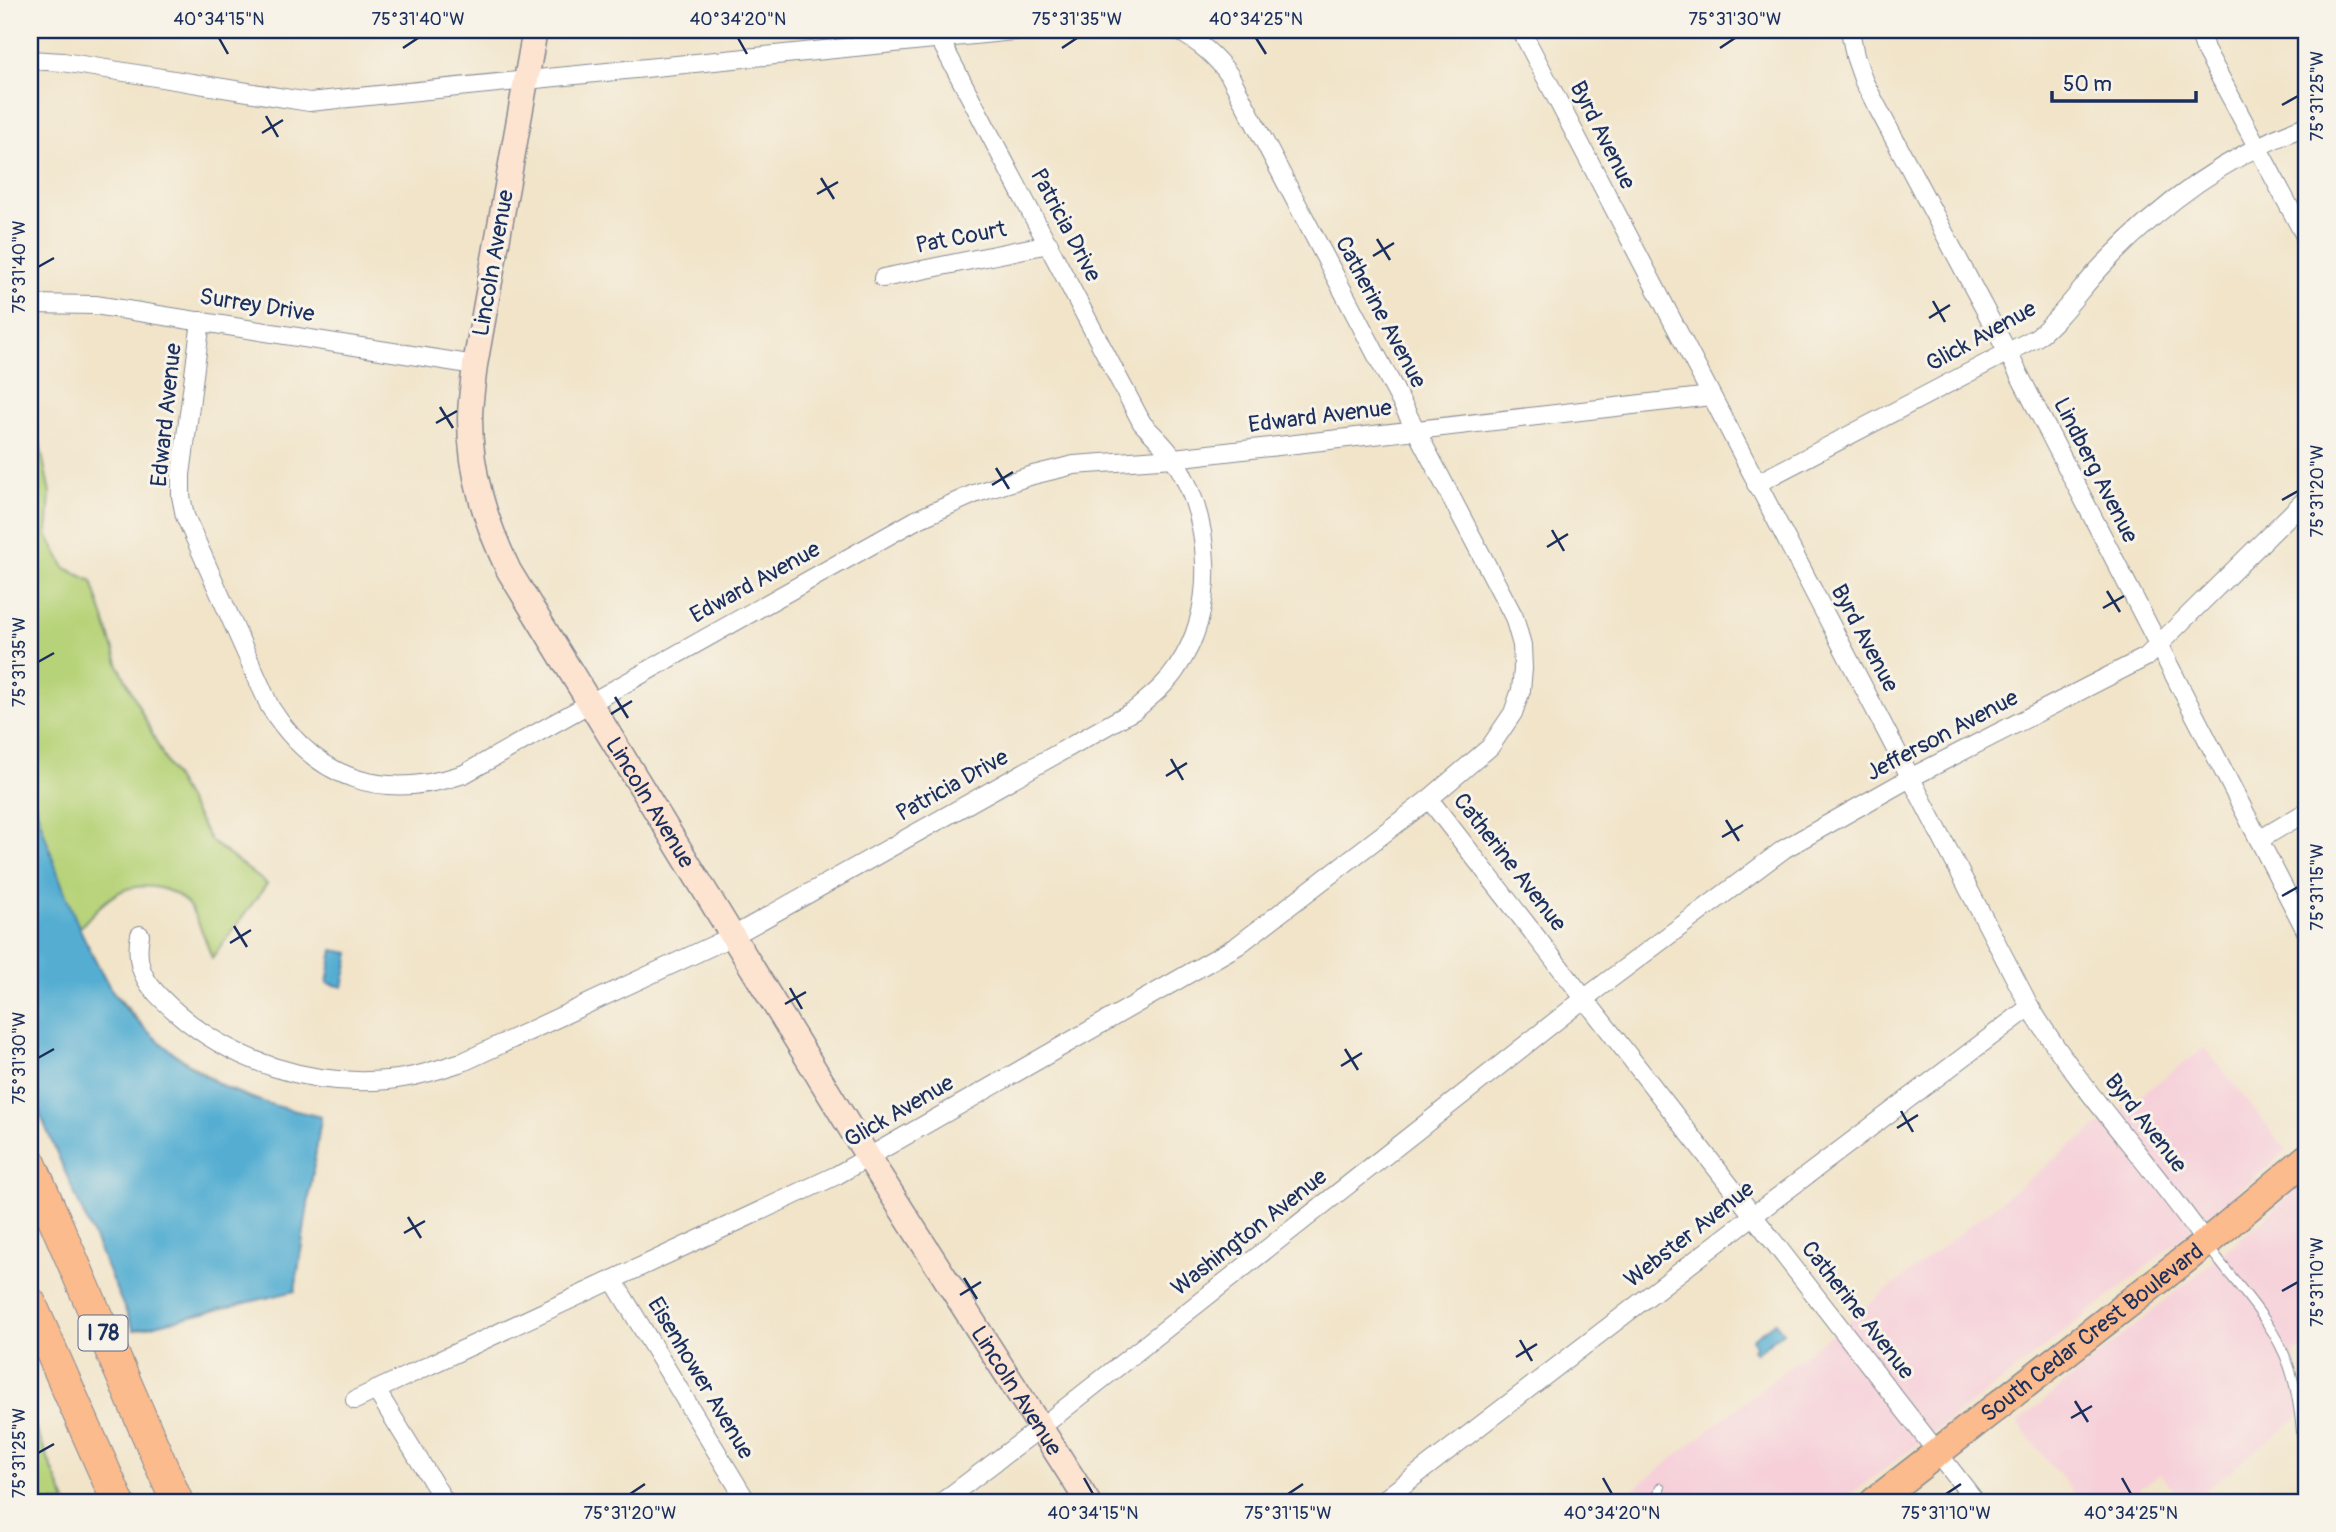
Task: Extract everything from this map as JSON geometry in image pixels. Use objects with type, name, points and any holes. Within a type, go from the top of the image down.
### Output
[{"type":"highway","name":"I 78","points":[[30,1163],[177,1502]]},
{"type":"highway","name":"I 78","points":[[30,1303],[118,1502]]},
{"type":"highway","points":[[55,1360],[99,1502]]},
{"type":"main road","name":"South Cedar Crest Boulevard","points":[[1874,1502],[2206,1244],[2306,1159]]},
{"type":"street","name":"Lincoln Avenue","points":[[535,30],[475,365],[470,418],[471,450],[478,492],[491,533],[509,571],[868,1157],[1088,1502]]},
{"type":"street","points":[[30,60],[63,62],[309,102],[1023,30]]},
{"type":"street","name":"Catherine Avenue","points":[[1177,30],[1197,41],[1218,60],[1230,76],[1514,617],[1522,645],[1523,669],[1521,690],[1513,713],[1490,747],[1430,799],[1976,1502]]},
{"type":"street","name":"Byrd Avenue","points":[[1521,30],[2030,1007],[2054,1046],[2177,1202],[2206,1244]]},
{"type":"street","name":"Lindberg Avenue","points":[[1850,30],[1854,56],[1864,82],[2008,353],[2306,931]]},
{"type":"street","points":[[2199,30],[2205,49],[2306,238]]},
{"type":"street","name":"Patricia Drive","points":[[140,935],[139,965],[145,980],[164,1002],[210,1038],[245,1057],[320,1079],[389,1080],[428,1073],[465,1061],[733,936],[1135,710],[1164,685],[1190,645],[1200,620],[1205,566],[1199,510],[1174,458],[1142,423],[940,38]]},
{"type":"street","name":"Glick Avenue","points":[[1756,484],[2037,337],[2056,322],[2105,262],[2170,202],[2257,147],[2306,126]]},
{"type":"street","name":"Pat Court","points":[[883,278],[1049,244]]},
{"type":"street","name":"Surrey Drive","points":[[30,304],[94,305],[475,365]]},
{"type":"street","name":"Edward Avenue","points":[[201,321],[181,475],[185,516],[270,707],[281,725],[298,745],[342,774],[366,782],[393,786],[419,786],[464,774],[916,520],[974,494],[1033,475],[1073,465],[1174,458],[1711,396]]},
{"type":"street","name":"Jefferson Avenue","points":[[1585,998],[1784,849],[1910,778],[2146,657],[2306,499]]},
{"type":"street","name":"Glick Avenue","points":[[355,1400],[837,1175],[1220,958],[1430,799]]},
{"type":"street","points":[[2259,840],[2306,812]]},
{"type":"street","name":"Washington Avenue","points":[[942,1502],[1040,1428],[1585,998]]},
{"type":"street","name":"Webster Avenue","points":[[1381,1502],[2030,1007]]},
{"type":"street","name":"Eisenhower Avenue","points":[[613,1280],[747,1502]]},
{"type":"street","points":[[376,1390],[445,1502]]},
{"type":"lane","points":[[2206,1244],[2254,1305],[2288,1365],[2296,1390],[2306,1479]]},
{"type":"lane","points":[[1652,1502],[1657,1498],[1660,1488]]},
{"type":"shaded area","points":[[2205,1048],[2287,1151],[2003,1380],[1840,1502],[1617,1502],[2076,1142]]},
{"type":"shaded area","points":[[2306,1179],[2306,1351],[2294,1352],[2304,1413],[2190,1502],[2183,1502],[2161,1473],[2124,1502],[2081,1502],[2017,1423],[2263,1220]]},
{"type":"green space","points":[[37,430],[50,493],[47,535],[65,568],[92,581],[119,666],[167,764],[211,841],[267,884],[212,958],[190,907],[178,896],[163,889],[149,886],[126,889],[106,901],[79,928],[110,988],[156,1041],[224,1087],[271,1105],[321,1117],[295,1291],[134,1330],[30,1091],[30,432]]},
{"type":"green space","points":[[30,1415],[66,1502],[45,1502],[30,1467]]},
{"type":"water","points":[[30,788],[84,939],[109,986],[131,1014],[177,1056],[224,1087],[259,1101],[321,1117],[295,1291],[134,1330],[30,1091]]},
{"type":"water","points":[[333,950],[350,953],[343,987],[327,983]]},
{"type":"water","points":[[1775,1322],[1783,1332],[1756,1353],[1752,1339]]}]
